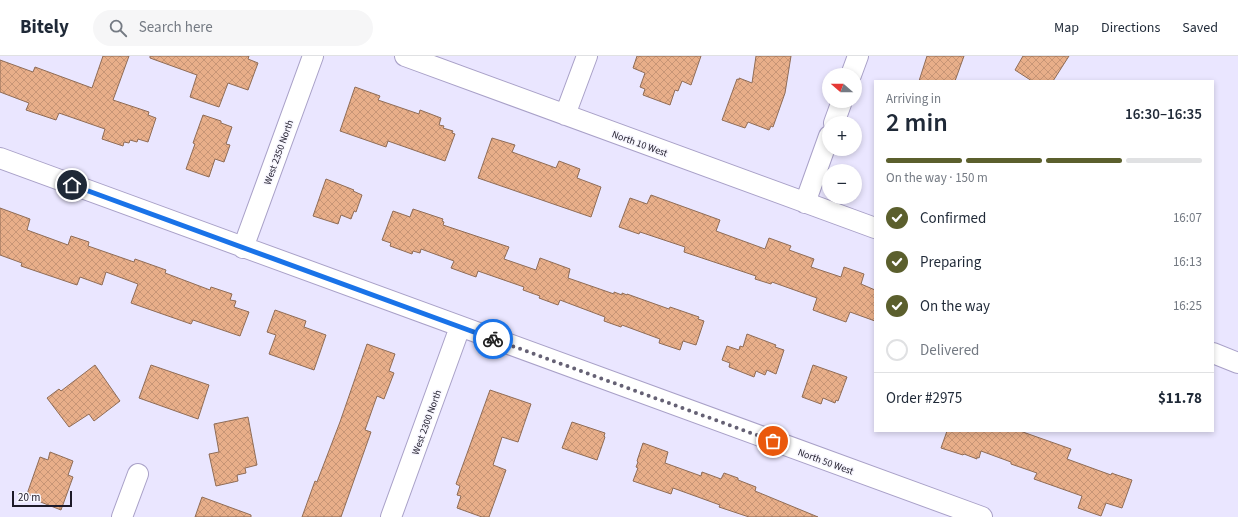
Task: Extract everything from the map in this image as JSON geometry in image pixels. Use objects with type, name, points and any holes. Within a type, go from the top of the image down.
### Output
[{"type":"street","name":"West 2350 North","points":[[243,248],[313,56]]},
{"type":"street","name":"North 10 West","points":[[405,56],[874,228]]},
{"type":"street","points":[[565,115],[587,56]]},
{"type":"street","points":[[854,68],[858,56]]},
{"type":"street","points":[[805,203],[822,156]]},
{"type":"street","name":"North 50 West","points":[[0,158],[982,517]]},
{"type":"street","name":"West 2300 North","points":[[391,517],[460,327]]},
{"type":"street","points":[[1214,353],[1238,362]]},
{"type":"street","points":[[122,517],[138,474]]},
{"type":"building","points":[[103,56],[129,56],[113,100],[149,112],[148,115],[156,118],[148,142],[138,139],[137,142],[130,140],[129,143],[124,142],[123,146],[102,139],[105,129],[59,113],[56,120],[26,110],[29,103],[0,92],[0,60],[33,72],[35,67],[92,88]]},
{"type":"building","points":[[150,56],[249,56],[248,59],[258,63],[248,90],[228,83],[219,107],[190,97],[197,75],[150,58]]},
{"type":"building","points":[[637,56],[701,56],[691,85],[682,81],[678,91],[675,90],[670,105],[643,95],[645,89],[640,87],[645,73],[633,68]]},
{"type":"building","points":[[756,56],[791,56],[785,93],[773,127],[771,126],[769,130],[748,122],[745,128],[722,120],[737,79],[739,80],[739,78],[752,83]]},
{"type":"building","points":[[927,56],[964,56],[955,80],[919,80]]},
{"type":"building","points":[[1023,56],[1069,56],[1054,80],[1030,80],[1015,70]]},
{"type":"building","points":[[355,87],[380,96],[378,100],[419,114],[420,110],[441,118],[439,125],[453,131],[452,133],[455,134],[445,161],[388,141],[386,147],[340,131]]},
{"type":"building","points":[[203,115],[221,121],[221,123],[232,127],[226,144],[230,145],[224,162],[215,159],[209,177],[186,169]]},
{"type":"building","points":[[492,138],[515,145],[512,152],[556,168],[559,161],[580,169],[577,178],[601,187],[591,217],[478,178]]},
{"type":"building","points":[[326,179],[354,190],[353,191],[362,195],[356,212],[354,211],[351,219],[341,215],[338,224],[313,216]]},
{"type":"building","points":[[651,195],[720,220],[716,231],[765,249],[769,238],[791,246],[789,250],[814,259],[811,267],[841,277],[844,267],[864,274],[861,284],[874,290],[874,321],[850,312],[846,322],[813,310],[817,298],[772,282],[771,284],[755,279],[756,276],[684,252],[685,247],[640,232],[639,234],[619,227],[630,198],[647,204]]},
{"type":"building","points":[[0,208],[30,219],[27,230],[68,245],[71,236],[89,242],[88,246],[134,262],[135,259],[166,270],[165,273],[210,290],[211,287],[232,294],[230,300],[236,301],[234,307],[249,312],[240,336],[193,320],[191,324],[131,303],[138,284],[106,272],[102,285],[80,277],[77,285],[21,266],[22,263],[0,255]]},
{"type":"building","points":[[413,209],[443,219],[443,225],[509,247],[504,259],[536,270],[540,258],[570,269],[568,278],[614,294],[614,292],[622,295],[622,293],[627,294],[669,309],[670,307],[699,317],[698,319],[704,321],[696,345],[683,341],[680,350],[659,343],[660,339],[622,325],[621,327],[604,321],[605,317],[560,300],[558,305],[523,290],[524,287],[478,271],[476,277],[451,268],[454,261],[421,249],[420,253],[413,251],[412,254],[390,246],[391,243],[382,240],[393,211],[410,217]]},
{"type":"building","points":[[275,310],[306,321],[304,327],[326,335],[314,370],[269,354],[276,335],[267,332]]},
{"type":"building","points":[[747,334],[776,345],[775,347],[784,350],[776,374],[767,370],[765,375],[756,371],[754,377],[729,367],[730,363],[722,360],[727,346],[739,350],[740,346],[743,347]]},
{"type":"building","points":[[367,344],[395,354],[389,371],[394,373],[384,399],[377,396],[365,430],[371,432],[341,517],[302,517],[315,481],[317,482],[340,422]]},
{"type":"building","points":[[95,365],[120,401],[94,421],[89,414],[69,427],[47,398],[59,389],[61,391]]},
{"type":"building","points":[[151,365],[209,385],[198,419],[139,398]]},
{"type":"building","points":[[813,365],[847,377],[838,401],[836,400],[835,403],[823,398],[821,404],[802,397]]},
{"type":"building","points":[[490,390],[531,404],[518,442],[502,437],[493,465],[506,470],[489,517],[482,517],[457,508],[461,496],[457,495],[460,486],[456,484]]},
{"type":"building","points":[[248,417],[257,465],[245,468],[246,473],[237,475],[238,481],[216,486],[209,454],[219,452],[214,424]]},
{"type":"building","points":[[572,422],[605,433],[597,460],[562,448]]},
{"type":"building","points":[[947,432],[1023,432],[1071,449],[1067,459],[1111,475],[1112,473],[1132,480],[1122,508],[1106,503],[1101,516],[1078,508],[1082,496],[1034,479],[1037,473],[981,451],[979,458],[977,457],[977,459],[941,448]]},
{"type":"building","points":[[643,443],[668,452],[665,463],[701,476],[702,472],[721,479],[724,473],[756,487],[755,491],[818,517],[749,517],[719,507],[720,505],[673,488],[671,494],[633,481],[638,468],[636,467],[637,461]]},
{"type":"building","points":[[50,452],[73,461],[68,475],[73,477],[61,510],[38,501],[39,499],[27,494],[40,457],[48,460]]},
{"type":"building","points":[[202,497],[251,515],[251,517],[195,517]]},
{"type":"way so far","points":[[493,339],[773,441]]},
{"type":"route","points":[[72,185],[493,339]]}]
